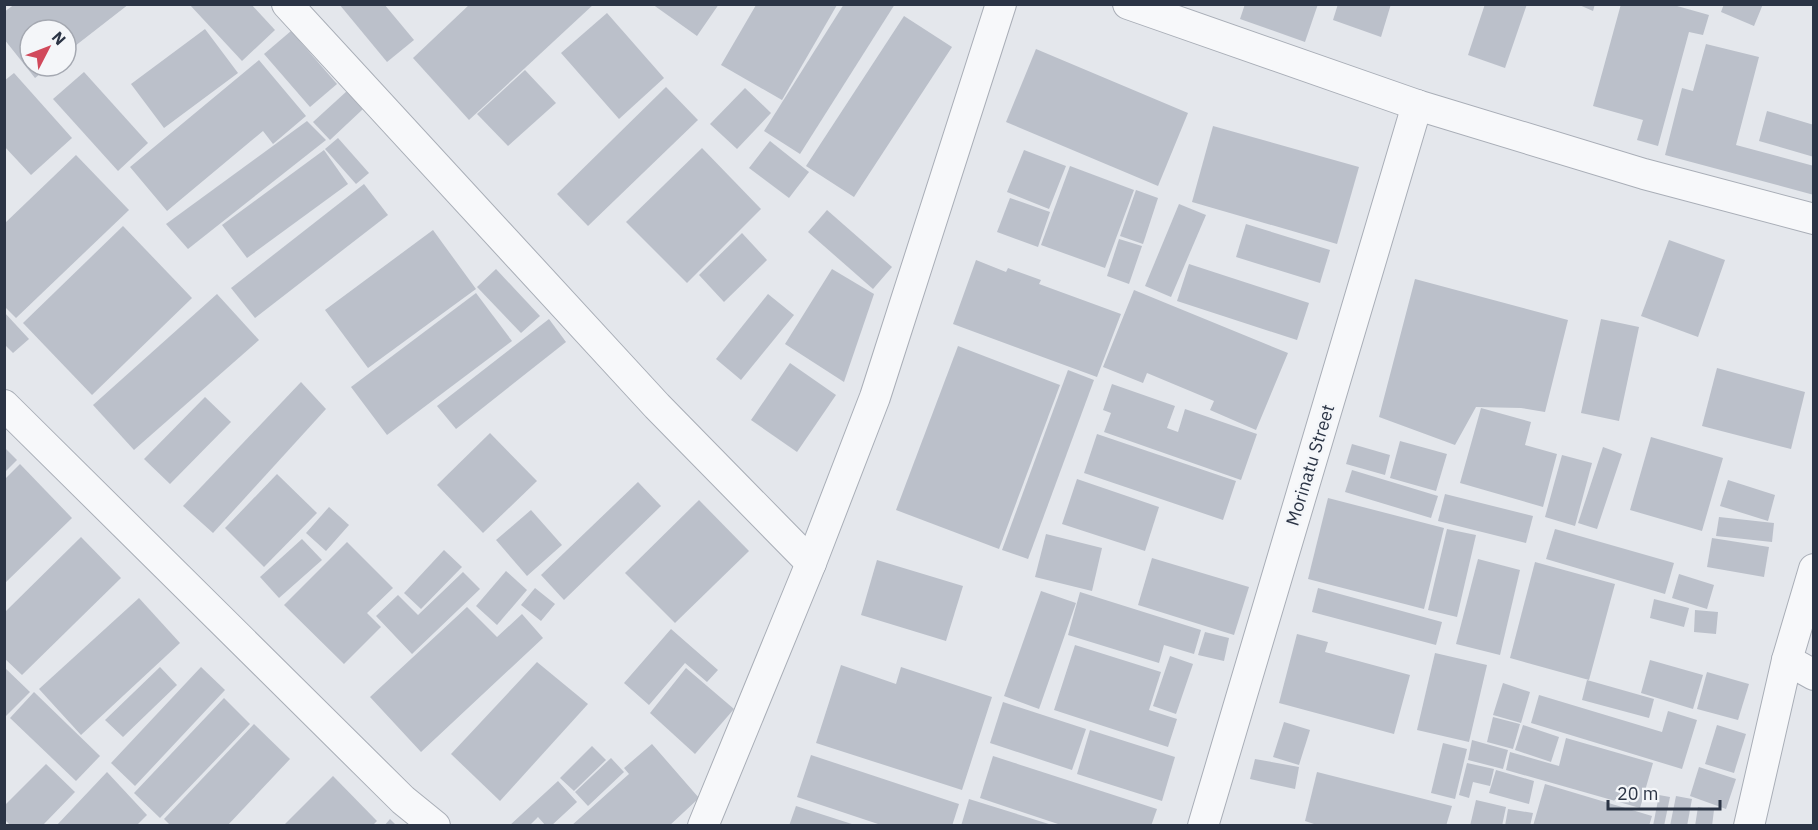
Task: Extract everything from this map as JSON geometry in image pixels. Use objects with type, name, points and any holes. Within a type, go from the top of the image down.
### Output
[{"type":"street","points":[[287,4],[657,406],[811,564]]},
{"type":"street","points":[[703,825],[811,564],[875,397],[1001,4]]},
{"type":"street","points":[[1128,4],[1417,105],[1644,174],[1814,219]]},
{"type":"street","name":"Morinatu Street","points":[[1203,825],[1417,105]]},
{"type":"street","points":[[4,405],[403,800],[435,825]]},
{"type":"street","points":[[1749,825],[1787,660],[1814,569]]},
{"type":"street","points":[[1787,660],[1814,675]]},
{"type":"building","points":[[15,4],[129,4],[78,44],[78,18],[18,18],[18,57],[4,39],[4,12]]},
{"type":"building","points":[[189,4],[251,4],[275,30],[242,61]]},
{"type":"building","points":[[339,4],[384,4],[414,40],[387,62]]},
{"type":"building","points":[[470,4],[594,4],[469,120],[413,58]]},
{"type":"building","points":[[652,4],[719,4],[697,36]]},
{"type":"building","points":[[844,4],[895,4],[800,154],[764,131]]},
{"type":"building","points":[[1245,4],[1318,4],[1305,42],[1240,19]]},
{"type":"building","points":[[1338,4],[1391,4],[1381,37],[1333,20]]},
{"type":"building","points":[[1485,4],[1527,4],[1505,68],[1468,55]]},
{"type":"building","points":[[1577,4],[1595,4],[1593,11]]},
{"type":"building","points":[[1621,4],[1670,4],[1709,15],[1703,35],[1689,32],[1658,146],[1637,140],[1643,120],[1593,106]]},
{"type":"building","points":[[1724,4],[1763,4],[1754,26],[1721,12]]},
{"type":"building","points":[[756,5],[837,5],[782,100],[721,65]]},
{"type":"building","points":[[607,13],[664,78],[619,119],[561,53]]},
{"type":"building","points":[[904,16],[952,47],[854,197],[806,166]]},
{"type":"building","points":[[205,29],[238,73],[164,128],[131,84]]},
{"type":"building","points":[[291,31],[337,84],[310,107],[264,54]]},
{"type":"building","points":[[1706,44],[1759,57],[1736,145],[1814,166],[1814,195],[1665,155],[1682,88],[1693,91]]},
{"type":"building","points":[[1036,49],[1188,113],[1158,186],[1006,122]]},
{"type":"building","points":[[259,60],[306,116],[273,144],[263,131],[167,211],[130,167]]},
{"type":"building","points":[[525,70],[556,103],[508,146],[477,114]]},
{"type":"building","points":[[84,72],[148,143],[118,171],[53,99]]},
{"type":"building","points":[[14,73],[72,138],[31,175],[4,146],[4,81]]},
{"type":"building","points":[[666,87],[698,120],[588,226],[557,194]]},
{"type":"building","points":[[745,88],[771,113],[737,149],[710,124]]},
{"type":"building","points":[[347,91],[363,109],[330,140],[313,122]]},
{"type":"building","points":[[1767,111],[1814,125],[1814,157],[1759,141]]},
{"type":"building","points":[[307,121],[326,140],[188,249],[166,224]]},
{"type":"building","points":[[1213,126],[1359,167],[1337,244],[1192,202]]},
{"type":"building","points":[[338,138],[369,173],[356,184],[325,149]]},
{"type":"building","points":[[770,141],[809,172],[789,198],[749,168]]},
{"type":"building","points":[[702,148],[761,209],[687,283],[626,222]]},
{"type":"building","points":[[324,150],[348,184],[247,258],[222,225]]},
{"type":"building","points":[[1024,150],[1066,166],[1049,209],[1007,192]]},
{"type":"building","points":[[76,155],[129,210],[16,318],[4,306],[4,224]]},
{"type":"building","points":[[1070,166],[1134,190],[1105,268],[1041,245]]},
{"type":"building","points":[[364,184],[388,215],[255,318],[231,288]]},
{"type":"building","points":[[1136,190],[1158,198],[1143,244],[1120,236]]},
{"type":"building","points":[[1010,198],[1050,212],[1038,247],[997,232]]},
{"type":"building","points":[[1179,204],[1206,215],[1171,297],[1145,286]]},
{"type":"building","points":[[827,210],[892,267],[873,289],[808,232]]},
{"type":"building","points":[[1246,224],[1330,250],[1320,283],[1236,257]]},
{"type":"building","points":[[123,226],[192,298],[92,395],[23,323]]},
{"type":"building","points":[[433,230],[476,289],[368,368],[325,310]]},
{"type":"building","points":[[742,233],[767,260],[724,302],[699,275]]},
{"type":"building","points":[[1119,239],[1142,246],[1129,284],[1107,276]]},
{"type":"building","points":[[1669,240],[1725,260],[1698,337],[1641,316]]},
{"type":"building","points":[[976,260],[1006,272],[1008,268],[1041,280],[1039,284],[1121,314],[1097,377],[953,324]]},
{"type":"building","points":[[1189,264],[1309,303],[1297,340],[1177,301]]},
{"type":"building","points":[[496,269],[540,316],[521,333],[477,287]]},
{"type":"building","points":[[832,269],[874,294],[844,382],[785,344]]},
{"type":"building","points":[[1415,279],[1568,320],[1545,412],[1521,408],[1476,407],[1455,445],[1379,417]]},
{"type":"building","points":[[1134,290],[1288,353],[1256,430],[1210,410],[1214,401],[1147,373],[1143,383],[1103,367]]},
{"type":"building","points":[[476,293],[512,341],[387,435],[351,387]]},
{"type":"building","points":[[217,294],[259,340],[134,450],[93,405]]},
{"type":"building","points":[[768,294],[794,315],[741,380],[716,359]]},
{"type":"building","points":[[4,312],[29,339],[13,353],[4,344]]},
{"type":"building","points":[[549,319],[566,342],[456,429],[437,406]]},
{"type":"building","points":[[1601,319],[1639,327],[1619,421],[1581,413]]},
{"type":"building","points":[[958,346],[1060,385],[999,549],[896,510]]},
{"type":"building","points":[[790,363],[836,395],[797,452],[751,420]]},
{"type":"building","points":[[1717,368],[1805,392],[1791,449],[1702,426]]},
{"type":"building","points":[[1068,370],[1094,380],[1028,559],[1002,550]]},
{"type":"building","points":[[301,382],[326,409],[213,533],[183,506]]},
{"type":"building","points":[[1112,384],[1175,406],[1167,428],[1178,432],[1185,409],[1257,434],[1241,480],[1104,432],[1111,413],[1103,410]]},
{"type":"building","points":[[205,397],[231,422],[170,484],[144,459]]},
{"type":"building","points":[[1481,408],[1531,422],[1525,445],[1557,454],[1543,507],[1460,483]]},
{"type":"building","points":[[490,433],[537,481],[483,533],[437,485]]},
{"type":"building","points":[[1097,434],[1236,481],[1223,520],[1084,473]]},
{"type":"building","points":[[1651,437],[1723,458],[1702,531],[1630,510]]},
{"type":"building","points":[[1400,441],[1447,454],[1436,491],[1390,478]]},
{"type":"building","points":[[1352,444],[1390,455],[1385,475],[1346,464]]},
{"type":"building","points":[[4,447],[17,460],[4,473]]},
{"type":"building","points":[[1603,447],[1622,454],[1597,529],[1578,523]]},
{"type":"building","points":[[1562,455],[1592,463],[1575,526],[1545,517]]},
{"type":"building","points":[[20,464],[72,518],[4,584],[4,480]]},
{"type":"building","points":[[1352,470],[1438,496],[1431,518],[1345,492]]},
{"type":"building","points":[[277,474],[317,513],[264,567],[225,528]]},
{"type":"building","points":[[1077,479],[1159,507],[1145,551],[1062,524]]},
{"type":"building","points":[[1728,480],[1775,495],[1768,521],[1720,506]]},
{"type":"building","points":[[638,482],[661,506],[564,600],[541,575]]},
{"type":"building","points":[[1445,494],[1533,516],[1526,543],[1438,521]]},
{"type":"building","points":[[1328,498],[1444,528],[1424,609],[1308,579]]},
{"type":"building","points":[[699,500],[749,551],[675,623],[625,573]]},
{"type":"building","points":[[329,507],[349,525],[326,551],[306,533]]},
{"type":"building","points":[[531,510],[562,545],[527,576],[496,540]]},
{"type":"building","points":[[1719,517],[1774,523],[1772,542],[1716,536]]},
{"type":"building","points":[[1447,529],[1476,535],[1457,617],[1428,610]]},
{"type":"building","points":[[1555,529],[1674,563],[1665,594],[1546,559]]},
{"type":"building","points":[[1046,534],[1102,548],[1092,591],[1035,577]]},
{"type":"building","points":[[81,537],[121,578],[22,675],[4,658],[4,613]]},
{"type":"building","points":[[1712,538],[1769,547],[1764,577],[1707,567]]},
{"type":"building","points":[[302,539],[322,560],[279,598],[260,577]]},
{"type":"building","points":[[347,542],[393,588],[367,613],[381,627],[344,664],[284,605]]},
{"type":"building","points":[[444,550],[462,567],[421,609],[404,593]]},
{"type":"building","points":[[1152,558],[1249,587],[1234,635],[1138,605]]},
{"type":"building","points":[[1478,559],[1520,570],[1500,655],[1456,644]]},
{"type":"building","points":[[877,560],[963,586],[946,641],[861,615]]},
{"type":"building","points":[[1535,562],[1615,584],[1589,680],[1510,658]]},
{"type":"building","points":[[506,571],[527,590],[497,625],[476,606]]},
{"type":"building","points":[[463,572],[480,589],[412,654],[376,616],[398,595],[418,615]]},
{"type":"building","points":[[1679,574],[1714,585],[1707,609],[1672,598]]},
{"type":"building","points":[[535,588],[555,604],[541,621],[521,605]]},
{"type":"building","points":[[1318,588],[1442,622],[1436,645],[1312,612]]},
{"type":"building","points":[[1041,591],[1076,603],[1039,709],[1004,696]]},
{"type":"building","points":[[1080,592],[1201,630],[1194,654],[1164,645],[1159,663],[1068,635]]},
{"type":"building","points":[[139,598],[180,643],[81,735],[39,689]]},
{"type":"building","points":[[1654,599],[1689,608],[1684,627],[1650,618]]},
{"type":"building","points":[[467,607],[497,637],[522,614],[543,638],[421,752],[370,697]]},
{"type":"building","points":[[1695,610],[1718,612],[1716,634],[1694,632]]},
{"type":"building","points":[[671,629],[718,670],[707,682],[685,663],[649,705],[624,683]]},
{"type":"building","points":[[1205,632],[1229,638],[1224,661],[1198,655]]},
{"type":"building","points":[[1297,634],[1328,642],[1325,652],[1410,675],[1394,734],[1279,703]]},
{"type":"building","points":[[1075,645],[1161,672],[1149,710],[1177,719],[1168,747],[1054,710]]},
{"type":"building","points":[[1435,653],[1487,665],[1469,742],[1417,730]]},
{"type":"building","points":[[1170,656],[1193,664],[1176,714],[1153,706]]},
{"type":"building","points":[[1650,660],[1703,675],[1693,709],[1641,693]]},
{"type":"building","points":[[537,662],[588,704],[500,801],[451,754]]},
{"type":"building","points":[[841,665],[896,684],[901,667],[992,697],[962,790],[816,743]]},
{"type":"building","points":[[4,667],[30,692],[4,718]]},
{"type":"building","points":[[160,667],[177,685],[123,737],[105,720]]},
{"type":"building","points":[[201,667],[225,690],[135,786],[111,763]]},
{"type":"building","points":[[686,668],[734,709],[695,754],[650,713]]},
{"type":"building","points":[[1707,672],[1749,684],[1738,720],[1697,709]]},
{"type":"building","points":[[1587,680],[1654,699],[1649,718],[1582,700]]},
{"type":"building","points":[[1503,683],[1530,692],[1521,723],[1493,715]]},
{"type":"building","points":[[34,692],[100,756],[76,781],[10,718]]},
{"type":"building","points":[[1539,695],[1662,732],[1668,711],[1697,720],[1682,769],[1531,723]]},
{"type":"building","points":[[224,698],[250,724],[160,818],[134,793]]},
{"type":"building","points":[[1003,702],[1086,729],[1072,770],[990,743]]},
{"type":"building","points":[[1493,717],[1520,724],[1513,749],[1487,742]]},
{"type":"building","points":[[1284,722],[1310,730],[1299,765],[1273,757]]},
{"type":"building","points":[[254,724],[290,759],[227,826],[171,826],[164,819]]},
{"type":"building","points":[[1523,725],[1559,737],[1551,762],[1515,750]]},
{"type":"building","points":[[1717,725],[1746,734],[1734,773],[1705,764]]},
{"type":"building","points":[[1090,730],[1175,757],[1162,801],[1077,774]]},
{"type":"building","points":[[1566,738],[1653,763],[1640,808],[1506,770],[1510,752],[1559,766]]},
{"type":"building","points":[[1472,740],[1508,750],[1503,769],[1468,760]]},
{"type":"building","points":[[1443,743],[1467,749],[1455,799],[1431,793]]},
{"type":"building","points":[[652,744],[699,798],[669,826],[571,826],[629,774],[624,768]]},
{"type":"building","points":[[592,746],[606,760],[574,791],[560,778]]},
{"type":"building","points":[[811,755],[959,804],[952,826],[884,826],[797,797]]},
{"type":"building","points":[[993,756],[1157,809],[1151,826],[1064,826],[980,798]]},
{"type":"building","points":[[611,758],[624,772],[588,806],[575,792]]},
{"type":"building","points":[[1255,759],[1299,767],[1295,789],[1250,779]]},
{"type":"building","points":[[1467,763],[1494,769],[1490,786],[1473,782],[1469,798],[1459,795]]},
{"type":"building","points":[[46,764],[75,792],[42,826],[11,826],[4,819],[4,806]]},
{"type":"building","points":[[1699,767],[1736,779],[1726,809],[1690,796]]},
{"type":"building","points":[[1496,770],[1534,781],[1529,804],[1489,793]]},
{"type":"building","points":[[107,772],[147,815],[136,826],[56,826]]},
{"type":"building","points":[[1317,772],[1452,806],[1446,826],[1320,826],[1305,821]]},
{"type":"building","points":[[333,776],[377,821],[372,826],[283,826]]},
{"type":"building","points":[[558,781],[577,802],[551,826],[546,826],[538,817],[529,826],[509,826]]},
{"type":"building","points":[[1545,784],[1652,816],[1649,826],[1533,826]]},
{"type":"building","points":[[1659,795],[1670,797],[1664,826],[1653,826]]},
{"type":"building","points":[[1676,796],[1692,799],[1687,826],[1670,826]]},
{"type":"building","points":[[969,799],[1052,825],[1052,826],[961,826]]},
{"type":"building","points":[[1476,800],[1506,807],[1502,826],[1470,826]]},
{"type":"building","points":[[796,806],[855,825],[855,826],[789,826]]},
{"type":"building","points":[[1698,807],[1714,810],[1712,826],[1695,826]]},
{"type":"building","points":[[1508,809],[1533,813],[1530,826],[1505,826]]},
{"type":"building","points":[[390,819],[397,826],[384,826]]}]
